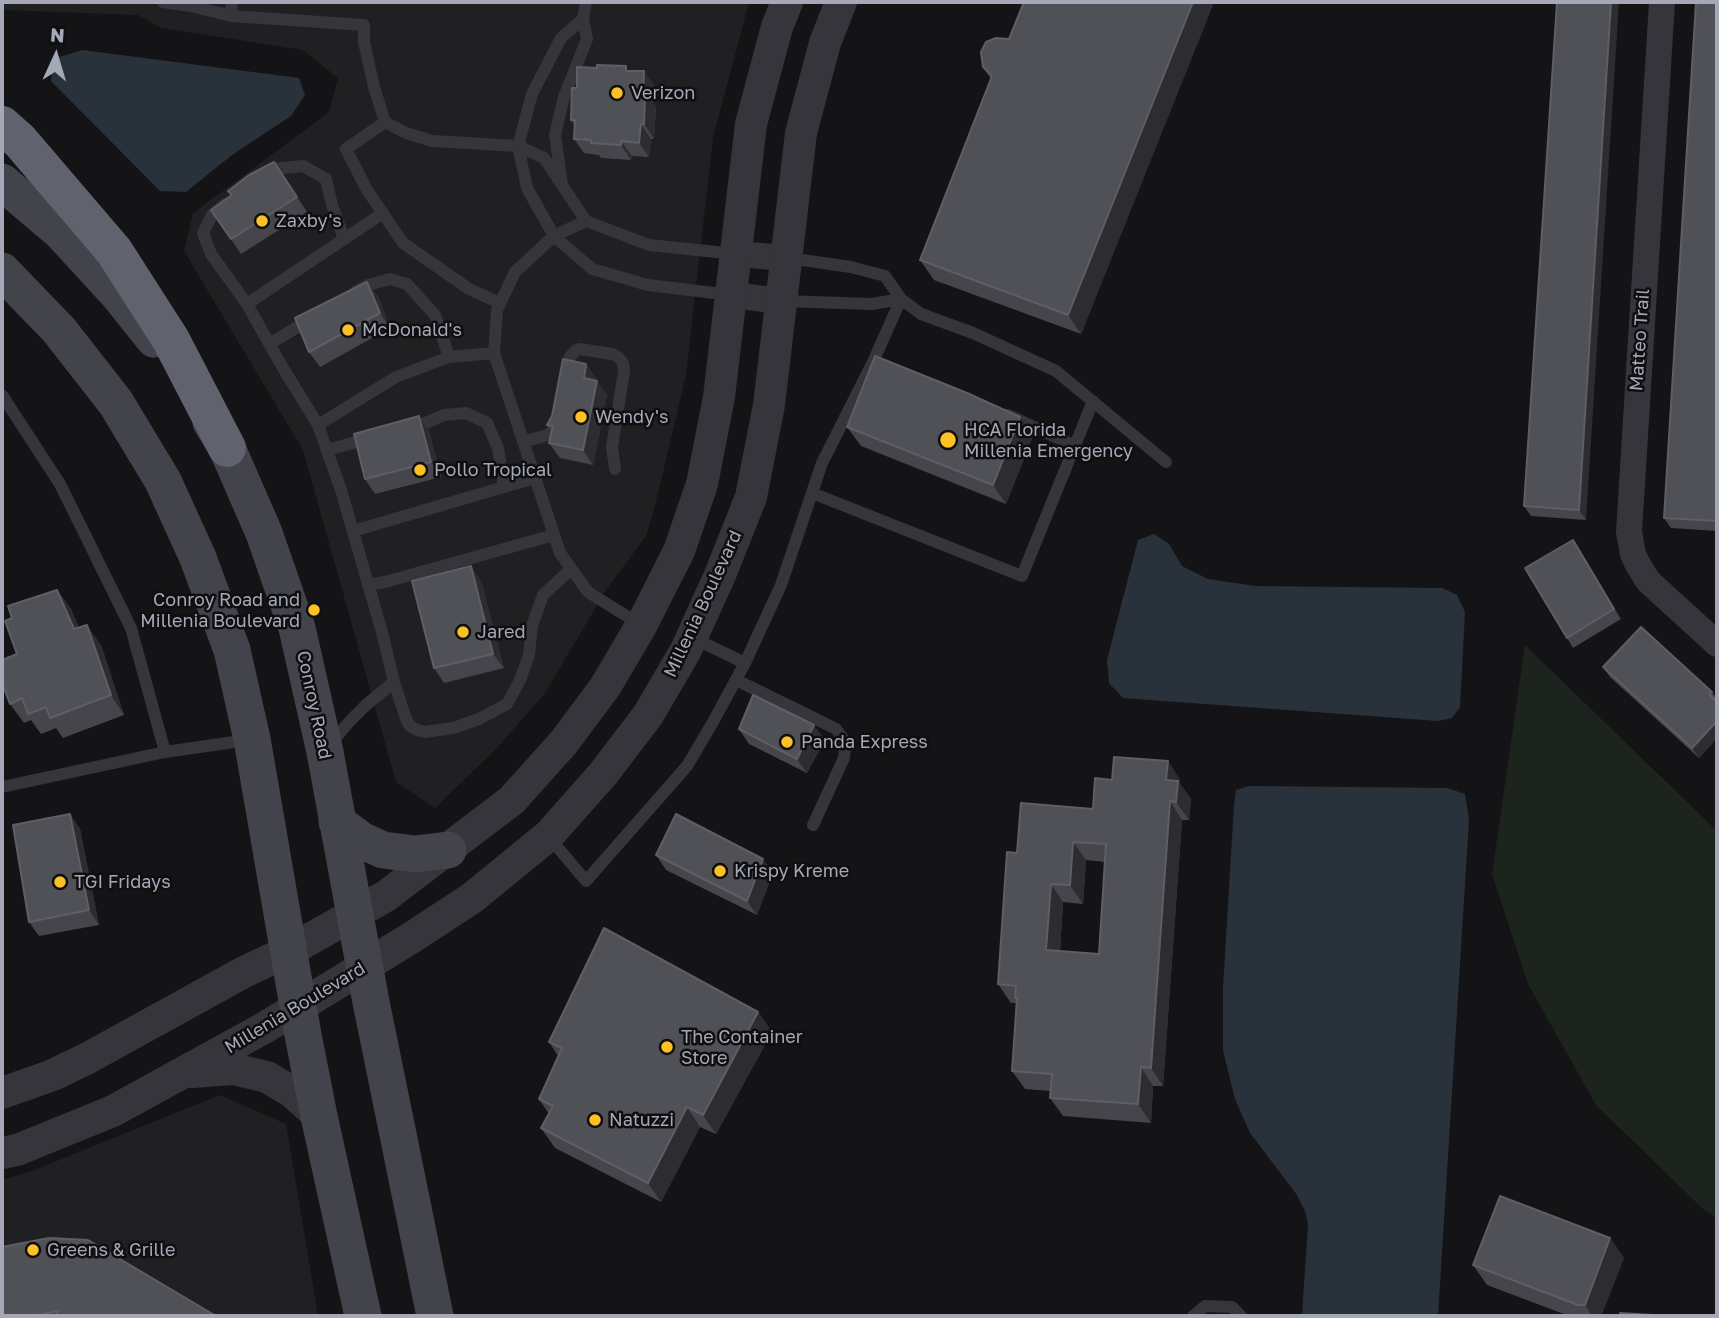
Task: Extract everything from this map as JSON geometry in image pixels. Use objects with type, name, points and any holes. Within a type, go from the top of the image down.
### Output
[{"type":"highway","points":[[2,125],[20,141],[114,251],[171,340],[227,448]]},
{"type":"main road","name":"Conroy Road","points":[[2,182],[61,232],[118,295],[177,368],[227,448],[264,533],[297,628],[325,752],[364,967],[435,1316]]},
{"type":"main road","points":[[2,271],[59,330],[116,403],[163,481],[198,558],[232,650],[252,739],[319,1116],[363,1316]]},
{"type":"main road","points":[[337,822],[361,840],[383,850],[415,854],[448,850]]},
{"type":"street","points":[[2,1093],[71,1067],[386,897],[512,800],[564,742],[605,687],[642,625],[679,551],[702,484],[719,397],[751,124],[776,27],[787,2]]},
{"type":"street","name":"Millenia Boulevard","points":[[2,1153],[18,1150],[113,1111],[264,1028],[472,898],[548,836],[603,774],[648,715],[686,650],[751,497],[769,405],[802,133],[825,43],[841,2]]},
{"type":"street","name":"Matteo Trail","points":[[1662,2],[1629,532],[1633,554],[1648,580],[1717,644]]},
{"type":"street","points":[[736,254],[786,258]]},
{"type":"street","points":[[731,295],[781,301]]},
{"type":"street","points":[[184,1072],[233,1069],[267,1077],[292,1092],[319,1116]]},
{"type":"lane","points":[[163,2],[231,16],[364,25],[364,42],[378,104],[385,122],[406,133],[432,141],[518,146],[544,158],[586,221],[649,246],[736,254]]},
{"type":"lane","points":[[231,16],[232,2]]},
{"type":"lane","points":[[562,185],[555,135],[564,97],[587,39],[583,19],[586,2]]},
{"type":"lane","points":[[583,19],[561,38],[532,94],[518,146],[527,188],[554,236],[592,269],[648,285],[731,295]]},
{"type":"lane","points":[[385,122],[346,149],[368,190],[403,243],[469,289],[500,303]]},
{"type":"lane","points":[[253,183],[273,169],[303,166],[326,178],[344,239]]},
{"type":"lane","points":[[233,198],[212,215],[203,233],[211,254],[247,304],[318,425],[341,490],[394,682],[410,726],[425,732],[453,728],[479,719],[507,704],[529,655],[532,626],[543,595],[571,569]]},
{"type":"lane","points":[[247,304],[383,213]]},
{"type":"lane","points":[[586,221],[554,236],[514,272],[497,310],[494,353],[560,553],[589,592],[642,625]]},
{"type":"lane","points":[[786,258],[850,267],[885,276],[901,299],[921,314],[973,333],[1056,371],[1166,462]]},
{"type":"lane","points":[[344,299],[368,285],[390,279],[407,284],[435,315],[449,357]]},
{"type":"lane","points":[[781,301],[872,304],[901,299]]},
{"type":"lane","points":[[548,836],[586,881],[687,766],[745,663],[781,585],[822,463],[882,359],[901,299]]},
{"type":"lane","points":[[269,344],[320,313]]},
{"type":"lane","points":[[523,442],[551,434],[554,429],[565,370],[576,350],[612,354],[618,357],[624,371],[612,447],[615,469]]},
{"type":"lane","points":[[318,425],[396,377],[449,357],[494,353]]},
{"type":"lane","points":[[2,395],[60,484],[131,628],[165,752]]},
{"type":"lane","points":[[812,493],[1022,576],[1093,401]]},
{"type":"lane","points":[[1000,411],[1074,446]]},
{"type":"lane","points":[[397,432],[444,415],[466,413],[487,423],[498,448],[505,487]]},
{"type":"lane","points":[[327,450],[383,435]]},
{"type":"lane","points":[[353,531],[535,478]]},
{"type":"lane","points":[[368,585],[554,535]]},
{"type":"lane","points":[[692,637],[745,663]]},
{"type":"lane","points":[[736,680],[828,725],[842,737],[844,758],[813,825]]},
{"type":"lane","points":[[325,752],[349,722],[394,682]]},
{"type":"lane","points":[[2,788],[165,752],[252,739]]},
{"type":"lane","points":[[1193,1316],[1205,1307],[1232,1307],[1241,1316]]},
{"type":"shaded area","points":[[2,2],[749,2],[713,138],[686,375],[646,536],[606,590],[545,693],[496,749],[435,808],[396,782],[303,450],[184,251],[193,213],[329,112],[338,78],[303,50],[161,28],[138,15],[2,10]]},
{"type":"shaded area","points":[[82,50],[299,78],[305,95],[291,116],[232,155],[186,192],[160,191],[51,81],[53,59]]},
{"type":"shaded area","points":[[1154,534],[1169,544],[1182,566],[1208,579],[1255,586],[1442,588],[1457,595],[1465,612],[1460,707],[1452,718],[1438,721],[1123,698],[1109,683],[1107,660],[1138,540]]},
{"type":"shaded area","points":[[1525,645],[1717,831],[1717,1218],[1703,1209],[1596,1105],[1528,984],[1492,874]]},
{"type":"shaded area","points":[[1249,786],[1447,788],[1465,794],[1469,819],[1438,1316],[1302,1316],[1308,1224],[1305,1211],[1297,1195],[1250,1133],[1235,1099],[1223,1050],[1223,988],[1234,805],[1236,790]]},
{"type":"shaded area","points":[[220,1095],[286,1124],[318,1316],[2,1316],[2,1180],[32,1171]]},
{"type":"building","points":[[1024,2],[1193,2],[1068,315],[920,260],[992,76],[983,67],[981,52],[986,42],[996,38],[1009,39]]},
{"type":"building","points":[[1557,2],[1611,2],[1579,510],[1524,506]]},
{"type":"building","points":[[1696,2],[1717,2],[1717,521],[1664,518]]},
{"type":"building","points":[[597,65],[626,66],[626,71],[644,71],[644,124],[641,124],[639,143],[621,141],[621,145],[574,139],[575,120],[571,120],[572,88],[577,88],[577,67],[597,68]]},
{"type":"building","points":[[274,162],[297,197],[231,239],[211,210],[232,195],[228,191],[249,175]]},
{"type":"building","points":[[367,282],[380,313],[309,352],[295,318]]},
{"type":"building","name":"HCA Florida Millenia Emergency","points":[[875,356],[1020,417],[993,485],[847,427]]},
{"type":"building","name":"Wendy's","points":[[563,359],[586,364],[584,378],[597,381],[583,450],[549,443],[553,426],[547,425],[552,416]]},
{"type":"building","points":[[419,416],[431,462],[365,479],[354,434]]},
{"type":"building","points":[[1573,540],[1614,609],[1567,638],[1525,568]]},
{"type":"building","name":"Jared","points":[[471,566],[493,654],[434,668],[412,581]]},
{"type":"building","points":[[57,590],[74,629],[87,625],[111,695],[50,718],[46,707],[28,714],[22,698],[10,704],[2,683],[2,660],[17,654],[5,621],[12,618],[8,606]]},
{"type":"building","points":[[1641,627],[1712,692],[1709,694],[1717,702],[1717,721],[1692,748],[1603,667]]},
{"type":"building","points":[[753,695],[814,725],[797,759],[739,729]]},
{"type":"building","points":[[1114,757],[1168,761],[1166,780],[1178,781],[1176,802],[1170,801],[1151,1068],[1141,1067],[1138,1104],[1050,1098],[1052,1074],[1012,1071],[1016,986],[998,984],[1007,852],[1017,853],[1021,803],[1093,809],[1095,778],[1112,780]],"holes":[[[1073,842],[1106,844],[1099,954],[1046,950],[1051,884],[1070,885]]]},
{"type":"building","name":"TGI Fridays","points":[[70,814],[89,910],[29,922],[13,825]]},
{"type":"building","name":"Krispy Kreme","points":[[676,814],[763,859],[747,901],[656,855]]},
{"type":"building","points":[[604,928],[758,1012],[703,1115],[687,1107],[648,1183],[541,1128],[553,1106],[539,1099],[562,1048],[549,1042]]},
{"type":"building","points":[[1500,1196],[1610,1238],[1585,1305],[1578,1305],[1473,1265]]},
{"type":"building","points":[[49,1238],[88,1240],[216,1316],[55,1316],[58,1311],[34,1316],[2,1316],[2,1247]]},
{"type":"building","points":[[1620,1313],[1669,1316],[1620,1316]]},
{"type":"place","name":"Verizon","points":[[617,93]]},
{"type":"place","name":"Zaxby's","points":[[262,221]]},
{"type":"place","name":"McDonald's","points":[[348,330]]},
{"type":"place","name":"Wendy's","points":[[581,417]]},
{"type":"place","name":"HCA Florida Millenia Emergency","points":[[948,440]]},
{"type":"place","name":"Pollo Tropical","points":[[420,470]]},
{"type":"place","name":"Conroy Road and Millenia Boulevard","points":[[314,610]]},
{"type":"place","name":"Jared","points":[[463,632]]},
{"type":"place","name":"Panda Express","points":[[787,742]]},
{"type":"place","name":"Krispy Kreme","points":[[720,871]]},
{"type":"place","name":"TGI Fridays","points":[[60,882]]},
{"type":"place","name":"The Container Store","points":[[667,1047]]},
{"type":"place","name":"Natuzzi","points":[[595,1120]]},
{"type":"place","name":"Greens & Grille","points":[[33,1250]]}]
